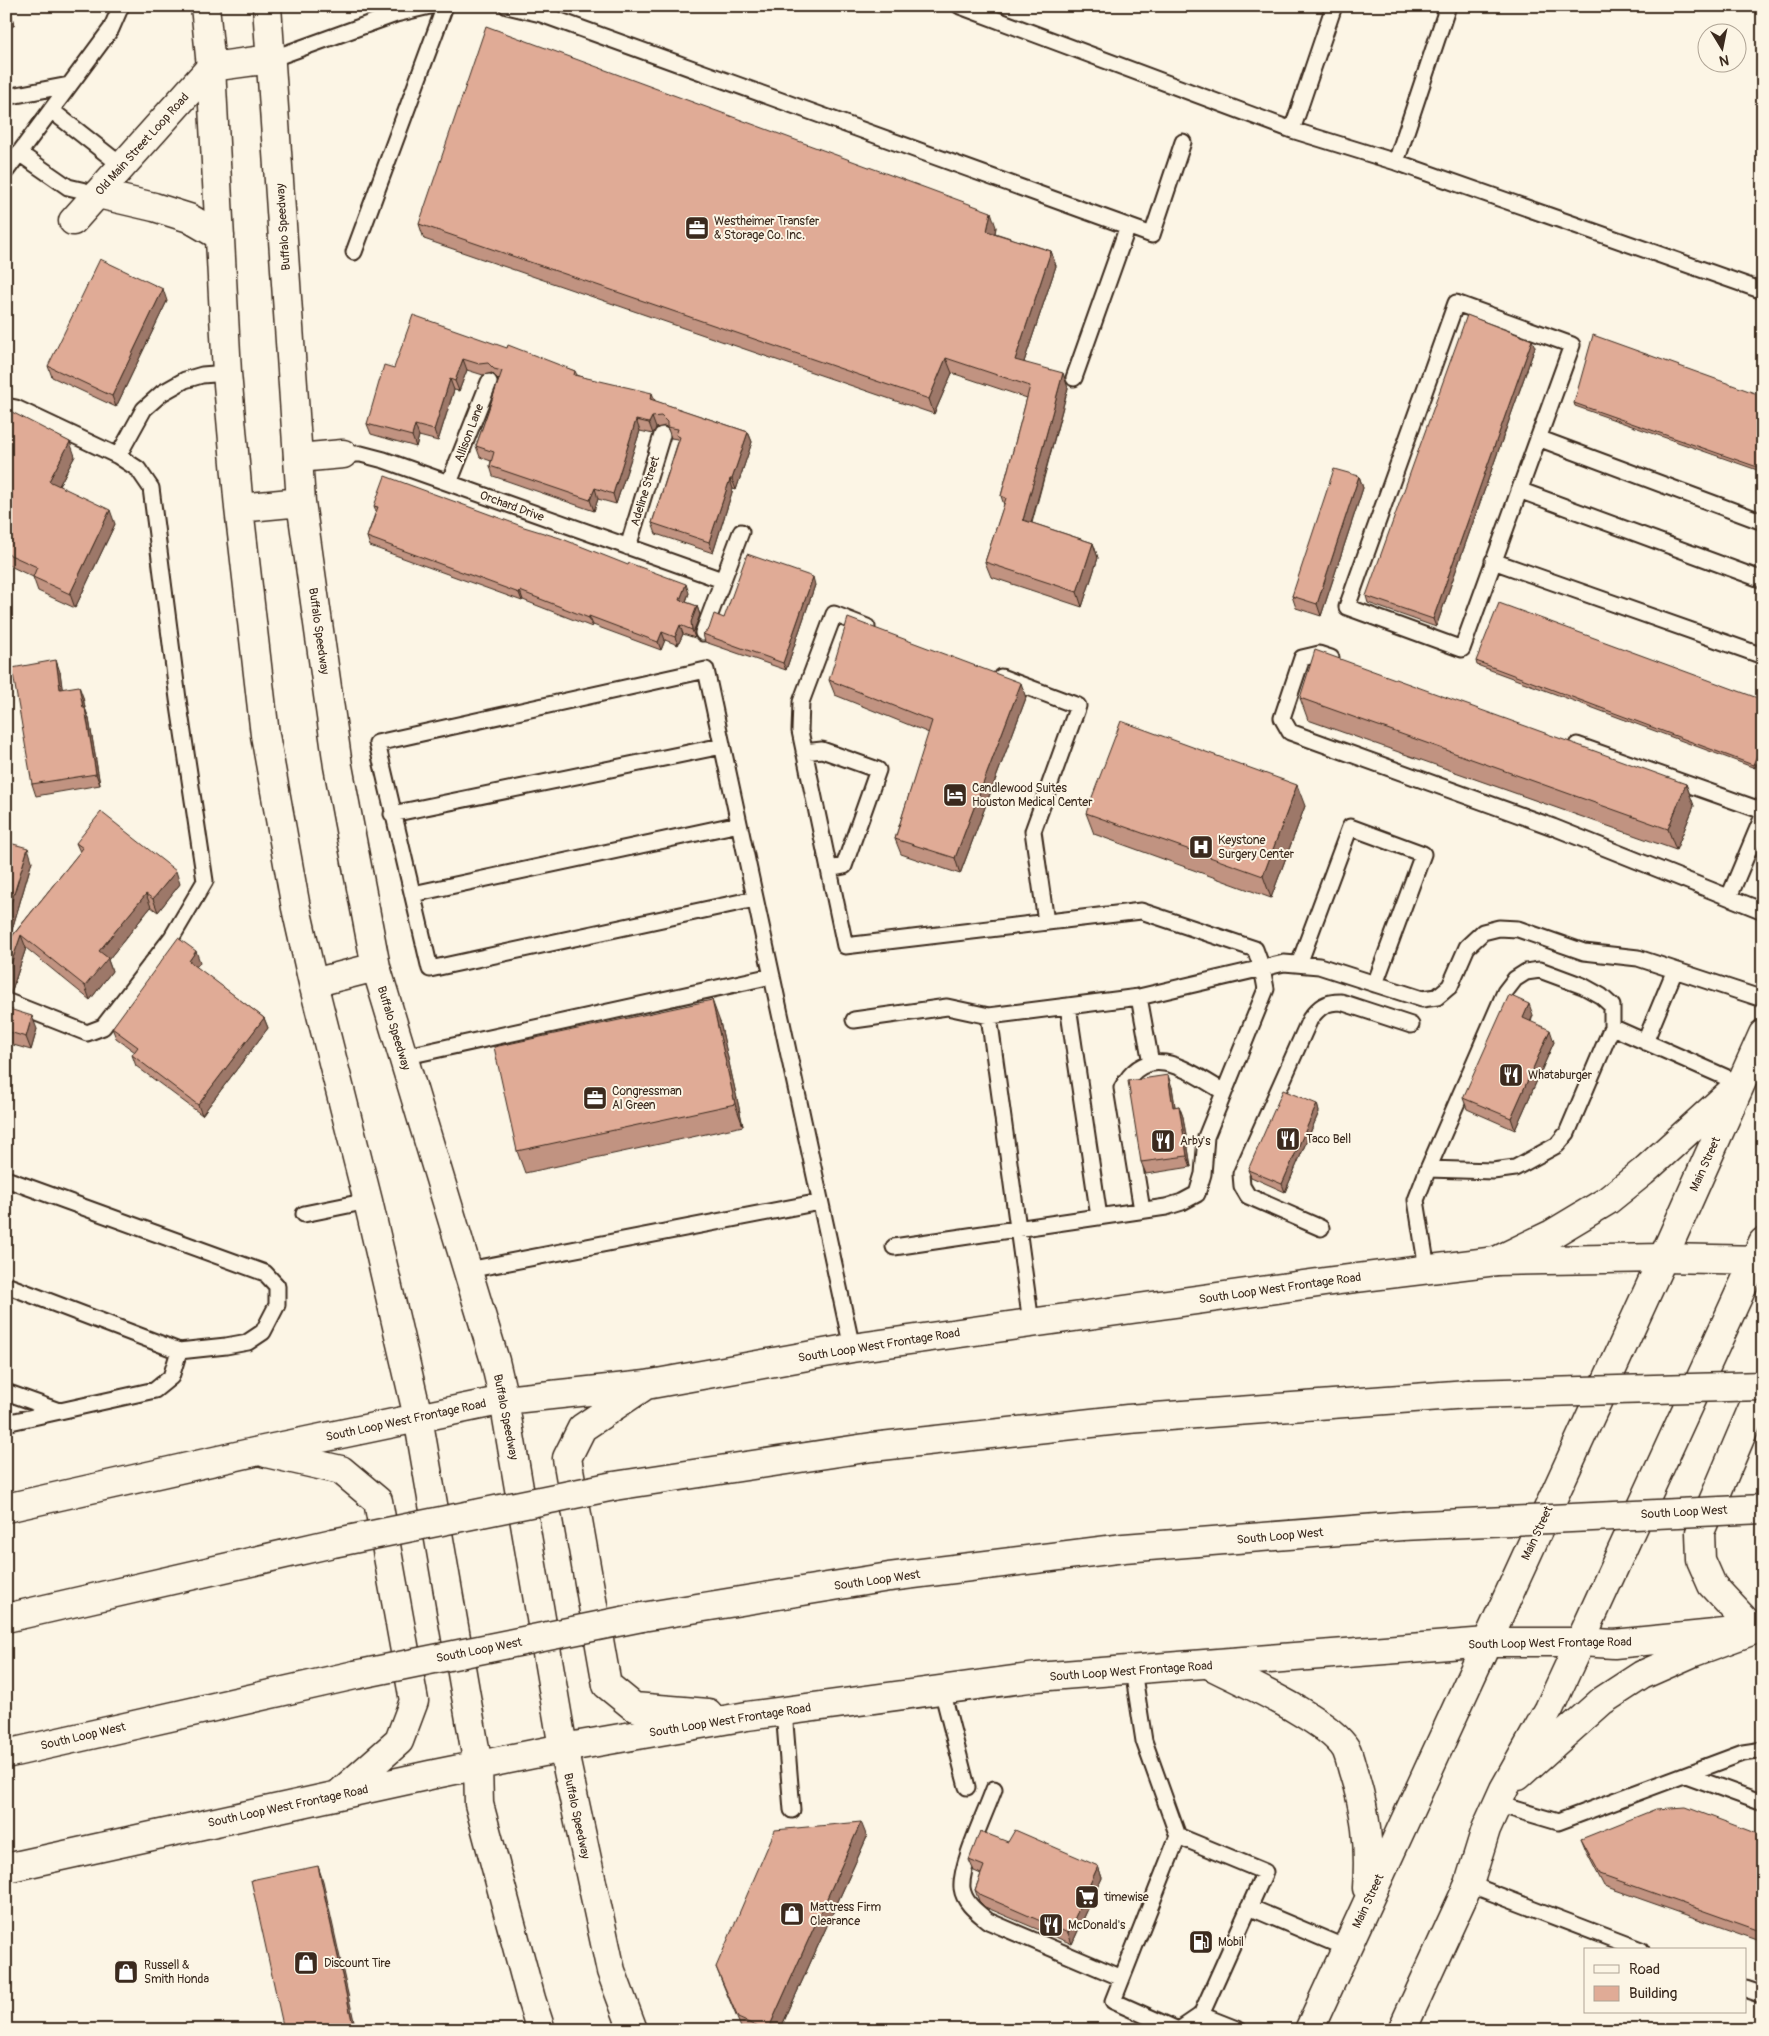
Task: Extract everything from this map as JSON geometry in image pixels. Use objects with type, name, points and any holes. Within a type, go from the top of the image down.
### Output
[{"type":"main road","points":[[205,6],[211,66],[227,373],[239,508],[265,735],[296,908],[368,1201],[418,1417],[478,1766],[479,1804],[541,2030]]},
{"type":"main road","name":"Buffalo Speedway","points":[[267,6],[301,502],[338,766],[376,967],[495,1360],[504,1400],[563,1748],[611,1971],[633,2030]]},
{"type":"main road","points":[[211,66],[272,58]]},
{"type":"main road","name":"Old Main Street Loop Road","points":[[73,221],[211,66]]},
{"type":"main road","points":[[98,194],[189,218],[220,236]]},
{"type":"main road","name":"Orchard Drive","points":[[298,458],[343,454]]},
{"type":"main road","points":[[239,508],[301,502]]},
{"type":"main road","points":[[313,983],[376,967]]},
{"type":"main road","name":"Main Street","points":[[1309,2030],[1663,1258],[1763,1034]]},
{"type":"main road","points":[[1496,1261],[1552,1234],[1607,1201],[1644,1172],[1740,1084]]},
{"type":"main road","points":[[1402,2030],[1469,1884],[1486,1828],[1501,1796],[1549,1708],[1760,1254]]},
{"type":"main road","name":"South Loop West Frontage Road","points":[[6,1508],[259,1451],[504,1400],[646,1385],[852,1348],[1496,1261],[1760,1254]]},
{"type":"main road","points":[[646,1385],[582,1428],[566,1458],[607,1685],[634,1707],[747,1716]]},
{"type":"main road","points":[[6,1618],[333,1543],[614,1486],[872,1447],[1118,1420],[1468,1394],[1763,1385],[1700,1532],[1701,1560],[1712,1585],[1759,1630],[1694,1652],[1642,1675],[1602,1701],[1501,1796]]},
{"type":"main road","points":[[259,1451],[341,1470],[378,1501],[414,1701],[399,1741],[339,1794]]},
{"type":"main road","name":"South Loop West","points":[[6,1754],[355,1675],[642,1617],[889,1577],[1114,1550],[1402,1526],[1763,1509]]},
{"type":"main road","name":"South Loop West Frontage Road","points":[[6,1868],[339,1794],[563,1748],[747,1716],[1037,1678],[1487,1642],[1614,1644],[1759,1630]]},
{"type":"main road","points":[[1210,1665],[1307,1716],[1328,1730],[1346,1749],[1362,1799],[1369,1851],[1366,1904]]},
{"type":"lane","points":[[6,171],[111,29],[121,6]]},
{"type":"lane","points":[[272,58],[396,14],[430,6]]},
{"type":"lane","points":[[354,252],[445,6]]},
{"type":"lane","points":[[507,6],[541,14],[1152,235],[1183,142]]},
{"type":"lane","points":[[960,6],[1292,130],[1396,162],[1763,291]]},
{"type":"lane","points":[[1292,130],[1334,6]]},
{"type":"lane","points":[[1396,162],[1448,6]]},
{"type":"lane","points":[[6,97],[69,85]]},
{"type":"lane","points":[[51,110],[122,166]]},
{"type":"lane","points":[[19,153],[68,187],[98,194]]},
{"type":"lane","points":[[1074,378],[1128,226]]},
{"type":"lane","points":[[1456,303],[1572,345],[1538,438],[1462,649],[1347,606],[1456,303]]},
{"type":"lane","points":[[118,456],[144,409],[162,393],[185,380],[202,374],[227,373]]},
{"type":"lane","name":"Allison Lane","points":[[449,483],[489,382]]},
{"type":"lane","points":[[6,406],[16,408],[118,456],[138,469],[151,488],[178,699],[205,881],[172,937],[103,1027],[86,1033],[6,1001]]},
{"type":"lane","name":"Adeline Street","points":[[628,547],[662,435]]},
{"type":"lane","points":[[1538,438],[1763,522]]},
{"type":"lane","name":"Orchard Drive","points":[[343,454],[361,454],[384,460],[722,580]]},
{"type":"lane","points":[[1519,490],[1763,580]]},
{"type":"lane","points":[[702,633],[741,532]]},
{"type":"lane","points":[[1493,561],[1763,656]]},
{"type":"lane","points":[[879,631],[834,614],[801,702],[800,731],[845,946],[1141,911],[1255,949],[1262,968],[1266,989],[1206,1137],[1203,1174],[1197,1194],[1182,1202],[1142,1210],[894,1247]]},
{"type":"lane","points":[[1347,663],[1319,654],[1302,658],[1282,718],[1290,732],[1554,828],[1763,911]]},
{"type":"lane","points":[[755,899],[430,969],[392,814],[377,743],[706,670],[852,1348]]},
{"type":"lane","points":[[988,672],[1078,706],[1033,831],[1046,922]]},
{"type":"lane","points":[[1560,739],[1763,811]]},
{"type":"lane","points":[[392,814],[722,746]]},
{"type":"lane","points":[[804,752],[822,750],[878,770],[844,866],[829,869]]},
{"type":"lane","points":[[1729,897],[1763,816]]},
{"type":"lane","points":[[413,894],[739,824]]},
{"type":"lane","points":[[1299,964],[1350,827],[1423,854],[1375,984]]},
{"type":"lane","points":[[854,1020],[947,1007],[989,1016],[1139,997],[1284,963],[1319,966],[1422,999],[1437,997],[1450,986],[1467,947],[1484,932],[1498,928],[1518,929],[1584,952],[1638,958],[1763,999]]},
{"type":"lane","points":[[1427,1269],[1416,1200],[1428,1169],[1506,992],[1516,978],[1526,972],[1540,970],[1583,986],[1601,996],[1612,1006],[1612,1027],[1566,1133],[1557,1145],[1515,1168],[1493,1171],[1428,1169]]},
{"type":"lane","points":[[1645,1042],[1675,970]]},
{"type":"lane","points":[[403,1057],[772,976]]},
{"type":"lane","points":[[1139,997],[1151,1063]]},
{"type":"lane","points":[[1321,1228],[1248,1196],[1242,1186],[1241,1174],[1310,1019],[1318,1008],[1329,1002],[1341,1002],[1411,1025]]},
{"type":"lane","points":[[1068,1006],[1099,1217]]},
{"type":"lane","points":[[989,1016],[1031,1323]]},
{"type":"lane","points":[[1612,1027],[1740,1084]]},
{"type":"lane","points":[[1142,1210],[1122,1088],[1129,1075],[1144,1064],[1159,1062],[1178,1066],[1224,1092]]},
{"type":"lane","points":[[6,1179],[265,1273],[277,1286],[277,1305],[263,1332],[248,1342],[179,1351],[6,1285]]},
{"type":"lane","points":[[304,1214],[368,1201]]},
{"type":"lane","points":[[468,1270],[820,1202]]},
{"type":"lane","points":[[6,1423],[155,1390],[170,1377],[179,1351]]},
{"type":"lane","points":[[6,1392],[60,1411]]},
{"type":"lane","points":[[1133,1670],[1144,1741],[1178,1836],[1113,2000],[1179,2030],[1201,2015],[1265,1872],[1178,1836]]},
{"type":"lane","points":[[942,1690],[967,1787]]},
{"type":"lane","points":[[784,1711],[792,1810]]},
{"type":"lane","points":[[1501,1796],[1558,1822],[1743,1753],[1763,1750]]},
{"type":"lane","points":[[1686,1775],[1763,1804]]},
{"type":"lane","points":[[994,1789],[964,1870],[962,1890],[971,1908],[988,1921],[1122,1978]]},
{"type":"lane","points":[[1469,1884],[1636,1948]]},
{"type":"lane","points":[[1249,1906],[1346,1948]]},
{"type":"lane","points":[[1746,1989],[1763,1995]]},
{"type":"lane","points":[[1201,2015],[1239,2030]]},
{"type":"building","points":[[486,26],[991,212],[987,231],[1051,251],[1015,360],[1063,373],[1023,520],[1093,543],[1077,592],[985,562],[1006,498],[1001,496],[1030,386],[946,358],[929,399],[419,224]]},
{"type":"building","points":[[100,259],[163,289],[112,396],[48,366]]},
{"type":"building","points":[[413,315],[507,348],[508,345],[575,371],[574,375],[652,393],[650,399],[748,432],[709,542],[652,523],[680,437],[676,435],[678,429],[667,427],[667,422],[661,416],[652,417],[649,423],[636,420],[613,494],[595,488],[590,500],[490,466],[494,452],[476,446],[502,371],[494,369],[488,363],[479,364],[463,359],[455,381],[450,379],[434,430],[415,425],[412,436],[367,424],[384,365],[394,368]]},
{"type":"building","points":[[1467,315],[1532,340],[1433,619],[1366,596]]},
{"type":"building","points":[[1593,335],[1763,396],[1763,469],[1574,403]]},
{"type":"building","points":[[8,410],[70,442],[49,481],[110,510],[70,594],[33,577],[37,567],[6,553],[6,414]]},
{"type":"building","points":[[1334,469],[1359,476],[1317,604],[1292,596]]},
{"type":"building","points":[[385,476],[524,527],[560,538],[628,565],[629,563],[686,584],[680,600],[697,606],[691,622],[692,630],[680,625],[675,637],[662,632],[658,642],[367,537],[378,507],[374,506]]},
{"type":"building","points":[[747,554],[813,577],[783,663],[703,634],[709,629],[714,614],[724,618]]},
{"type":"building","points":[[1499,603],[1763,700],[1763,740],[1753,765],[1476,661]]},
{"type":"building","name":"Candlewood Suites Houston Medical Center","points":[[848,618],[1021,683],[955,858],[895,839],[932,721],[829,680]]},
{"type":"building","points":[[1315,650],[1686,784],[1668,829],[1300,698]]},
{"type":"building","points":[[56,660],[60,689],[79,686],[83,708],[85,708],[96,774],[32,784],[12,668]]},
{"type":"building","points":[[1121,721],[1297,785],[1263,876],[1086,813]]},
{"type":"building","points":[[101,812],[176,871],[153,899],[146,894],[99,951],[108,958],[85,986],[21,935],[6,978],[6,944],[83,848],[76,843]]},
{"type":"building","points":[[6,842],[28,848],[6,920]]},
{"type":"building","points":[[178,938],[196,951],[189,961],[264,1018],[198,1105],[132,1055],[138,1047],[112,1028]]},
{"type":"building","name":"Whataburger","points":[[1509,995],[1529,1004],[1523,1018],[1550,1030],[1511,1118],[1463,1098]]},
{"type":"building","points":[[712,1000],[735,1104],[517,1151],[494,1047]]},
{"type":"building","points":[[6,1008],[32,1016],[26,1037],[6,1031]]},
{"type":"building","points":[[1168,1075],[1173,1107],[1179,1106],[1187,1156],[1141,1162],[1128,1081]]},
{"type":"building","name":"Taco Bell","points":[[1283,1090],[1317,1104],[1282,1184],[1248,1170]]},
{"type":"building","points":[[1686,1807],[1763,1836],[1763,1932],[1600,1874],[1581,1839],[1656,1809]]},
{"type":"building","name":"Mattress Firm Clearance","points":[[861,1822],[768,2030],[738,2018],[716,1967],[775,1830]]},
{"type":"building","points":[[1015,1830],[1098,1866],[1068,1933],[981,1895],[975,1890],[984,1866],[969,1860],[980,1831],[1008,1842]]},
{"type":"building","name":"Discount Tire","points":[[318,1866],[354,2030],[284,2030],[251,1880]]},
{"type":"place","name":"Westheimer Transfer & Storage Co. Inc.","points":[[697,228]]},
{"type":"place","name":"Candlewood Suites Houston Medical Center","points":[[955,795]]},
{"type":"place","name":"Keystone Surgery Center","points":[[1201,847]]},
{"type":"place","name":"Whataburger","points":[[1511,1075]]},
{"type":"place","name":"Congressman Al Green","points":[[595,1098]]},
{"type":"place","name":"Taco Bell","points":[[1288,1139]]},
{"type":"place","name":"Arby's","points":[[1163,1141]]},
{"type":"place","name":"timewise","points":[[1087,1897]]},
{"type":"place","name":"Mattress Firm Clearance","points":[[792,1914]]},
{"type":"place","name":"McDonald's","points":[[1051,1925]]},
{"type":"place","name":"Mobil","points":[[1201,1942]]},
{"type":"place","name":"Discount Tire","points":[[306,1963]]},
{"type":"place","name":"Russell & Smith Honda","points":[[126,1972]]}]
